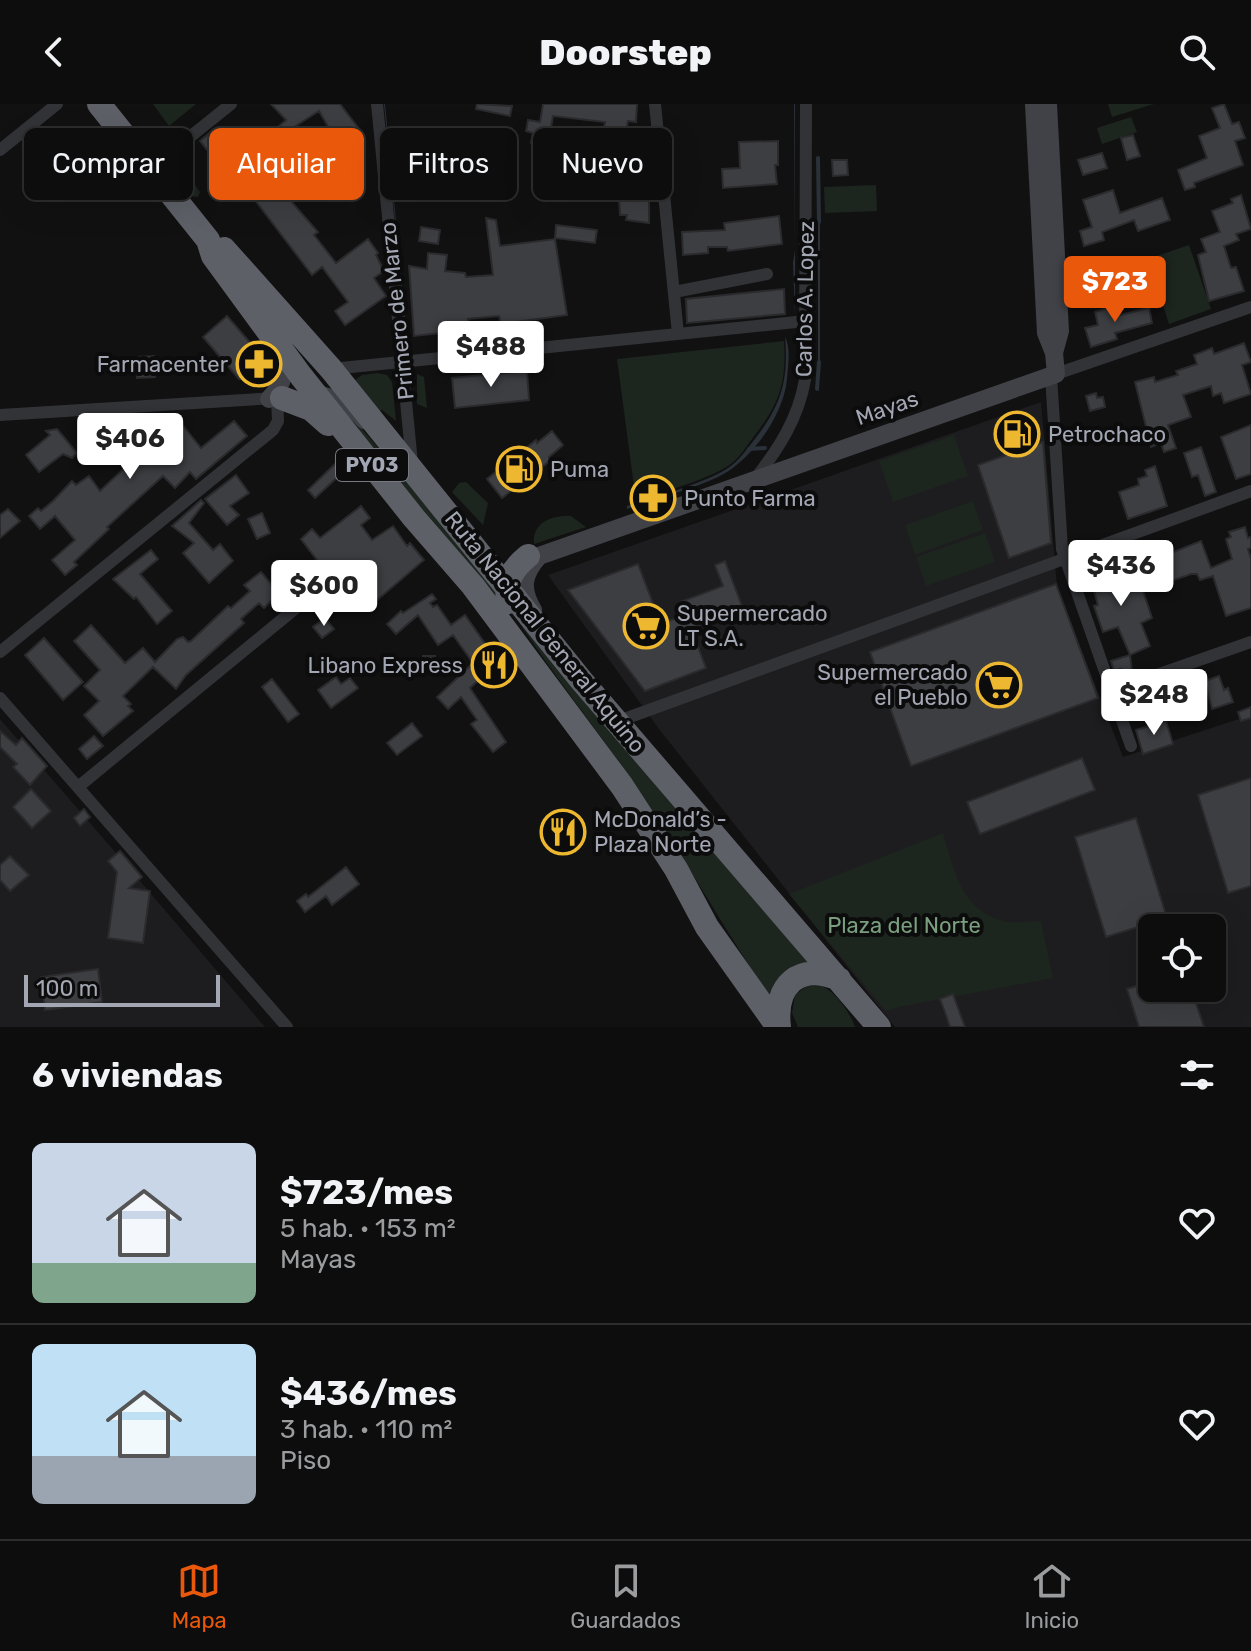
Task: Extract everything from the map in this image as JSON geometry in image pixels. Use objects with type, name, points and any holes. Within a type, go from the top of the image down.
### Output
[{"type":"highway","name":"Ruta Nacional General Aquino","points":[[99,104],[118,128]]},
{"type":"highway","name":"Ruta Nacional General Aquino","points":[[176,200],[208,240],[213,256],[281,350],[414,518],[473,586],[629,796],[676,869],[707,927],[779,1027]]},
{"type":"highway","name":"Ruta Nacional General Aquino","points":[[208,240],[222,247],[331,369],[616,722],[839,979],[863,1016],[879,1027]]},
{"type":"highway","points":[[276,398],[318,414],[389,496],[414,518]]},
{"type":"highway","points":[[446,512],[465,522],[498,552],[534,556]]},
{"type":"highway","points":[[530,663],[527,647],[510,613],[507,589],[513,571],[534,556]]},
{"type":"highway","points":[[779,1027],[779,1001],[786,987],[797,976],[812,972],[826,973],[839,979]]},
{"type":"street","points":[[0,150],[57,104]]},
{"type":"street","points":[[193,134],[231,104]]},
{"type":"street","name":"Primero de Marzo","points":[[377,104],[413,471]]},
{"type":"street","points":[[655,104],[678,334]]},
{"type":"street","name":"Carlos A. Lopez","points":[[755,480],[785,438],[801,402],[807,361],[806,104]]},
{"type":"street","points":[[1034,104],[1046,333],[1054,353]]},
{"type":"street","points":[[1048,104],[1060,331],[1054,353],[1054,375],[1062,549],[1131,746]]},
{"type":"street","points":[[674,292],[767,274]]},
{"type":"street","name":"Mayas","points":[[534,556],[1251,307]]},
{"type":"street","points":[[331,369],[806,321]]},
{"type":"street","points":[[0,652],[273,430],[278,421],[276,398],[284,373],[281,350]]},
{"type":"street","points":[[0,415],[316,394],[335,400],[359,414],[424,495],[446,512]]},
{"type":"street","points":[[616,722],[1251,491]]},
{"type":"street","points":[[534,556],[524,581],[530,605],[542,624],[542,633]]},
{"type":"street","points":[[78,787],[302,603]]},
{"type":"street","points":[[1111,691],[1251,642]]},
{"type":"street","points":[[0,698],[287,1027]]},
{"type":"shaded area","points":[[794,104],[795,104],[795,250]]},
{"type":"shaded area","points":[[393,200],[407,339],[406,339]]},
{"type":"shaded area","points":[[820,216],[820,365],[818,365]]},
{"type":"shaded area","points":[[795,250],[795,315],[793,263]]},
{"type":"shaded area","points":[[785,337],[789,357],[785,392],[767,431],[748,454],[717,477],[627,509],[627,506],[714,476],[739,458],[776,406],[784,382]]},
{"type":"shaded area","points":[[1041,402],[1057,587],[1123,757],[1251,715],[1251,1027],[895,1027],[659,729],[548,575]]},
{"type":"shaded area","points":[[0,719],[116,853],[265,1027],[0,1027]]},
{"type":"green space","points":[[153,104],[196,104],[169,126]]},
{"type":"green space","points":[[1108,104],[1154,104],[1112,117]]},
{"type":"green space","points":[[1131,117],[1137,132],[1102,144],[1097,128]]},
{"type":"green space","points":[[193,182],[200,192],[198,197],[193,196]]},
{"type":"green space","points":[[876,185],[877,211],[825,213],[824,187]]},
{"type":"green space","points":[[1189,245],[1211,309],[1169,324],[1148,259]]},
{"type":"green space","points":[[784,341],[784,372],[778,396],[767,418],[738,458],[727,467],[702,478],[636,501],[617,359]]},
{"type":"green space","points":[[417,374],[424,377],[427,408],[417,404]]},
{"type":"green space","points":[[362,375],[387,375],[392,382],[396,421],[382,410],[376,412],[355,380]]},
{"type":"green space","points":[[334,405],[351,416],[497,587],[501,607]]},
{"type":"green space","points":[[954,435],[968,476],[893,502],[879,461]]},
{"type":"green space","points":[[466,482],[488,503],[483,525],[452,492],[459,483]]},
{"type":"green space","points":[[973,501],[983,530],[915,555],[905,525]]},
{"type":"green space","points":[[571,516],[586,527],[534,544],[536,530],[545,521]]},
{"type":"green space","points":[[985,533],[995,562],[926,586],[916,557]]},
{"type":"green space","points":[[518,619],[811,962],[786,971],[769,995],[651,809]]},
{"type":"green space","name":"Plaza del Norte","points":[[943,833],[961,886],[977,908],[1003,921],[1041,921],[1053,978],[886,1011],[789,894]]},
{"type":"green space","points":[[820,985],[841,1003],[855,1027],[798,1027],[792,1013],[795,995],[807,986]]},
{"type":"building","points":[[271,104],[340,104],[358,128],[329,128],[319,111],[293,128],[281,128],[279,126],[286,120]]},
{"type":"building","points":[[477,104],[512,106],[510,116],[476,109]]},
{"type":"building","points":[[543,104],[637,104],[636,122],[628,121],[627,128],[604,128],[605,122],[553,116],[551,128],[533,128],[533,133],[526,131],[528,120],[540,122]]},
{"type":"building","points":[[1224,104],[1232,124],[1239,122],[1245,138],[1235,141],[1243,165],[1194,183],[1195,187],[1185,190],[1178,170],[1207,158],[1199,136],[1220,128],[1212,108]]},
{"type":"building","points":[[209,134],[209,152],[200,141]]},
{"type":"building","points":[[1133,135],[1140,156],[1127,160],[1121,138]]},
{"type":"building","points":[[778,141],[778,165],[775,165],[777,184],[723,188],[722,169],[740,168],[739,142]]},
{"type":"building","points":[[1102,153],[1107,168],[1083,175],[1078,160]]},
{"type":"building","points":[[832,160],[847,160],[848,175],[833,176]]},
{"type":"building","points":[[1113,190],[1120,213],[1162,198],[1170,220],[1138,231],[1134,220],[1102,232],[1104,240],[1084,246],[1080,231],[1092,227],[1083,200]]},
{"type":"building","points":[[1241,195],[1251,229],[1236,234],[1239,240],[1224,246],[1231,268],[1236,267],[1244,291],[1209,301],[1198,255],[1206,252],[1201,239],[1220,232],[1212,211],[1233,203],[1231,199]]},
{"type":"building","points":[[255,200],[290,200],[318,232],[314,235],[336,263],[368,239],[378,253],[376,255],[384,271],[374,278],[386,296],[345,325],[335,311],[348,302],[322,267],[312,275]]},
{"type":"building","points":[[619,200],[649,200],[649,223],[626,220],[627,215],[620,215]]},
{"type":"building","points":[[779,216],[782,244],[728,251],[727,247],[708,247],[708,253],[683,255],[682,232],[725,230],[724,223]]},
{"type":"building","points":[[486,218],[496,220],[500,246],[555,239],[567,315],[501,324],[499,316],[468,319],[469,330],[414,336],[409,266],[427,269],[428,253],[447,255],[445,271],[465,273],[466,277],[493,275]]},
{"type":"building","points":[[556,225],[597,230],[595,243],[555,238]]},
{"type":"building","points":[[421,227],[440,230],[438,244],[419,241]]},
{"type":"building","points":[[784,289],[785,314],[687,323],[686,299]]},
{"type":"building","points":[[1117,305],[1120,315],[1149,308],[1152,323],[1115,333],[1117,339],[1091,347],[1085,328],[1098,325],[1095,312]]},
{"type":"building","points":[[227,316],[272,368],[263,378],[239,379],[203,337]]},
{"type":"building","points":[[1244,343],[1251,362],[1242,365],[1251,394],[1224,403],[1221,393],[1213,396],[1211,386],[1183,395],[1191,417],[1168,425],[1176,448],[1164,452],[1161,443],[1151,447],[1135,382],[1154,377],[1155,382],[1178,375],[1176,371],[1197,364],[1194,355],[1212,348],[1214,354]]},
{"type":"building","points":[[154,356],[155,377],[137,378],[136,357]]},
{"type":"building","points":[[527,371],[529,400],[455,408],[452,378]]},
{"type":"building","points":[[1096,393],[1097,398],[1103,397],[1105,407],[1090,411],[1086,396]]},
{"type":"building","points":[[177,418],[201,448],[234,421],[247,436],[196,479],[190,472],[175,488],[163,476],[107,527],[109,529],[74,562],[77,565],[65,575],[52,560],[75,540],[55,516],[40,529],[29,516],[38,508],[41,511],[72,481],[76,485],[89,476],[100,491],[131,462],[100,433],[95,437],[82,437],[82,419],[92,419],[92,422],[114,420],[102,430],[122,429],[123,451],[151,428],[157,435]]},
{"type":"building","points":[[1251,425],[1251,474],[1236,479],[1221,437]]},
{"type":"building","points":[[57,429],[77,453],[72,458],[63,454],[39,472],[26,455],[50,435],[46,431]]},
{"type":"building","name":"Puma","points":[[552,431],[563,445],[549,457],[551,460],[502,498],[487,479]]},
{"type":"building","points":[[1043,442],[1051,543],[1009,558],[978,465]]},
{"type":"building","points":[[1201,447],[1216,492],[1205,496],[1198,475],[1192,477],[1184,453]]},
{"type":"building","points":[[335,464],[343,472],[315,498],[308,490]]},
{"type":"building","points":[[1155,466],[1167,506],[1128,519],[1119,492],[1139,485],[1138,479],[1147,476],[1145,470]]},
{"type":"building","points":[[236,475],[249,493],[230,506],[239,515],[227,525],[205,499]]},
{"type":"building","points":[[201,500],[204,503],[189,523],[213,550],[220,544],[233,561],[209,583],[183,553],[194,543],[172,526]]},
{"type":"building","points":[[361,506],[370,518],[361,525],[372,540],[393,526],[407,546],[410,543],[424,560],[377,600],[351,568],[333,581],[301,539],[312,529],[320,538]]},
{"type":"building","points":[[8,509],[20,521],[0,538],[0,515]]},
{"type":"building","points":[[262,513],[270,533],[257,539],[248,519]]},
{"type":"building","points":[[1245,527],[1248,538],[1251,537],[1251,548],[1248,549],[1251,559],[1251,608],[1226,616],[1213,576],[1200,580],[1197,574],[1191,574],[1171,581],[1163,556],[1201,541],[1211,568],[1232,559],[1226,539],[1231,537],[1229,532]]},
{"type":"building","points":[[151,550],[158,559],[140,574],[172,611],[157,624],[136,597],[134,599],[113,579]]},
{"type":"building","name":"Supermercado LT S.A.","points":[[725,561],[743,609],[691,628],[706,668],[645,691],[568,590],[638,564],[661,624],[684,615],[680,602],[723,586],[715,565]]},
{"type":"building","points":[[1110,563],[1117,590],[1140,582],[1152,618],[1141,623],[1150,646],[1130,655],[1118,627],[1103,632],[1094,606],[1098,605],[1088,569]]},
{"type":"building","points":[[261,572],[279,593],[264,608],[259,603],[241,619],[244,623],[186,675],[176,689],[153,667],[123,696],[133,711],[103,736],[84,715],[99,701],[84,686],[100,670],[74,641],[91,625],[125,663],[143,648],[155,662],[177,639],[183,637],[191,641],[228,606],[231,608],[250,591],[244,585]]},
{"type":"building","points":[[1056,584],[1098,698],[911,766],[870,652]]},
{"type":"building","points":[[432,594],[436,599],[430,603],[433,607],[437,605],[451,625],[465,615],[491,652],[494,649],[510,669],[494,682],[487,672],[470,688],[506,742],[493,752],[471,724],[477,720],[461,697],[448,709],[437,697],[473,663],[453,635],[438,645],[418,615],[396,634],[387,624],[401,611],[403,613]]},
{"type":"building","points":[[325,618],[334,629],[322,638],[313,627]]},
{"type":"building","points":[[44,638],[83,682],[63,700],[25,655]]},
{"type":"building","points":[[1130,655],[1132,671],[1123,674],[1121,669],[1114,671],[1111,661]]},
{"type":"building","points":[[423,656],[435,656],[435,673],[423,673]]},
{"type":"building","points":[[1219,676],[1233,702],[1212,709],[1205,681]]},
{"type":"building","points":[[336,677],[341,684],[350,678],[358,688],[331,708],[318,690]]},
{"type":"building","points":[[272,679],[299,714],[288,722],[262,687]]},
{"type":"building","points":[[1173,693],[1180,711],[1160,718],[1154,699]]},
{"type":"building","points":[[1251,707],[1251,718],[1241,721],[1238,712]]},
{"type":"building","points":[[1166,721],[1173,744],[1143,754],[1136,730]]},
{"type":"building","points":[[412,723],[422,736],[397,755],[387,743]]},
{"type":"building","points":[[0,731],[16,745],[22,738],[47,766],[30,785],[13,767],[17,764],[0,747]]},
{"type":"building","points":[[94,736],[103,746],[87,759],[79,749]]},
{"type":"building","points":[[1082,758],[1095,790],[980,834],[967,802]]},
{"type":"building","points":[[1251,778],[1251,886],[1228,893],[1198,795]]},
{"type":"building","points":[[31,789],[51,811],[32,828],[13,807]]},
{"type":"building","points":[[84,809],[90,817],[80,826],[74,818]]},
{"type":"building","points":[[1136,818],[1166,914],[1138,914],[1138,927],[1106,937],[1075,837]]},
{"type":"building","points":[[120,851],[142,877],[129,888],[150,891],[143,943],[108,938],[117,872],[108,861]]},
{"type":"building","points":[[10,856],[29,875],[10,891],[0,880],[0,865]]},
{"type":"building","points":[[346,867],[359,884],[332,905],[326,896],[305,912],[297,901],[306,894],[308,897]]},
{"type":"building","points":[[98,969],[102,1002],[45,1010],[41,977]]},
{"type":"building","points":[[1138,985],[1138,1002],[1196,1002],[1204,1027],[1139,1027],[1127,989]]},
{"type":"building","points":[[953,994],[965,1027],[950,1027],[940,999]]},
{"type":"waterway","points":[[818,158],[819,222]]},
{"type":"waterway","points":[[817,389],[819,362]]},
{"type":"waterway","points":[[749,449],[765,448]]},
{"type":"place","name":"Farmacenter","points":[[259,364]]},
{"type":"place","name":"Petrochaco","points":[[1017,434]]},
{"type":"place","name":"Puma","points":[[519,469]]},
{"type":"place","name":"Punto Farma","points":[[653,498]]},
{"type":"place","name":"Supermercado LT S.A.","points":[[646,626]]},
{"type":"place","name":"Libano Express","points":[[494,665]]},
{"type":"place","name":"Supermercado el Pueblo","points":[[999,685]]},
{"type":"place","name":"McDonald’s - Plaza Norte","points":[[563,832]]}]
